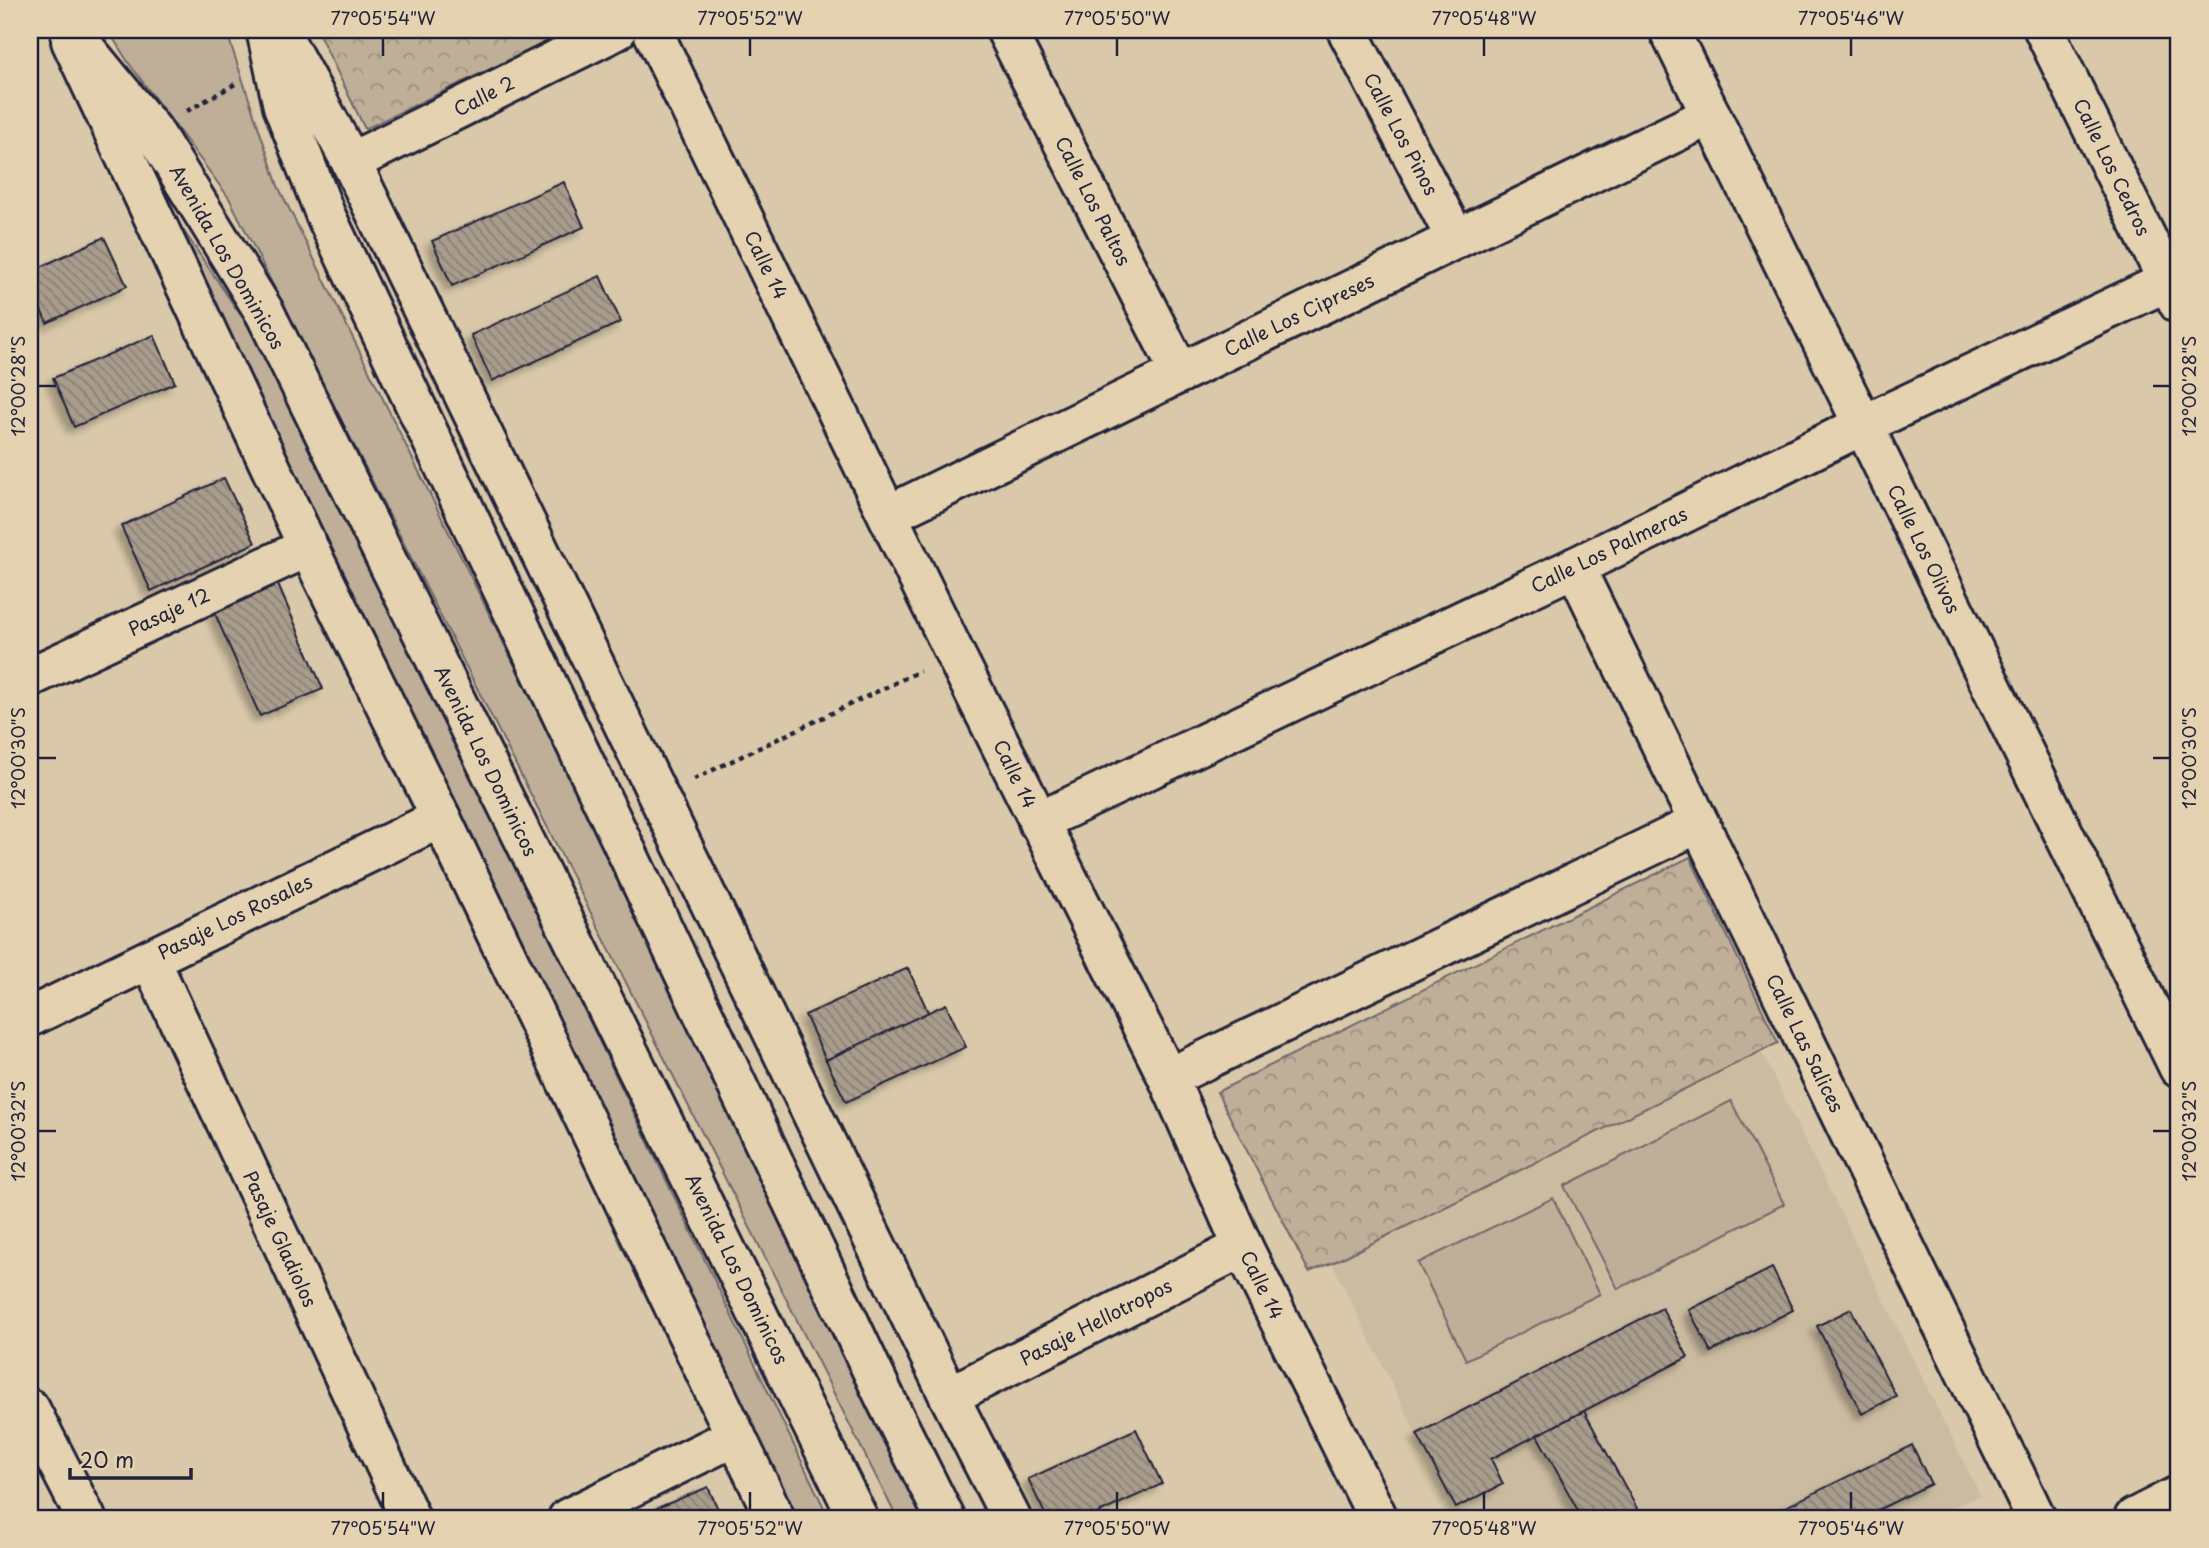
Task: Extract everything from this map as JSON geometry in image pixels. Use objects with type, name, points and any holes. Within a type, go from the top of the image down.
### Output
[{"type":"street","name":"Avenida Los Dominicos","points":[[68,30],[308,547],[441,818],[775,1518]]},
{"type":"street","name":"Avenida Los Dominicos","points":[[68,30],[153,131],[265,313],[858,1518]]},
{"type":"street","points":[[266,30],[283,106],[325,214],[880,1388],[945,1518]]},
{"type":"street","points":[[279,30],[351,162],[949,1396],[1011,1518]]},
{"type":"street","name":"Calle 2","points":[[351,162],[617,30]]},
{"type":"street","name":"Calle 14","points":[[652,30],[955,654],[1168,1078],[1243,1247],[1378,1518]]},
{"type":"street","name":"Calle Los Paltos","points":[[1006,30],[1180,373]]},
{"type":"street","name":"Calle Los Pinos","points":[[1347,30],[1456,239]]},
{"type":"street","name":"Calle Los Olivos","points":[[1670,30],[2179,1068]]},
{"type":"street","name":"Calle Los Cedros","points":[[2044,30],[2175,287]]},
{"type":"street","name":"Calle Los Cipreses","points":[[888,515],[1711,115]]},
{"type":"street","name":"Calle Los Palmeras","points":[[1038,822],[1575,567],[1863,425],[2175,287]]},
{"type":"street","name":"Pasaje 12","points":[[32,670],[308,547]]},
{"type":"street","name":"Calle Las Salices","points":[[1575,567],[2036,1518]]},
{"type":"street","name":"Pasaje Los Rosales","points":[[30,1017],[441,818]]},
{"type":"street","points":[[1168,1078],[1699,822]]},
{"type":"street","name":"Pasaje Gladiolos","points":[[150,959],[410,1518]]},
{"type":"street","name":"Pasaje Hellotropos","points":[[949,1396],[1243,1247]]},
{"type":"street","points":[[30,1409],[86,1518]]},
{"type":"street","points":[[568,1518],[736,1436]]},
{"type":"street","points":[[2134,1518],[2179,1494]]},
{"type":"path","points":[[183,114],[243,79]]},
{"type":"path","points":[[658,796],[955,654]]},
{"type":"shaded area","points":[[1761,1051],[1980,1495],[1931,1518],[1458,1518],[1332,1263]]},
{"type":"green space","points":[[108,30],[226,30],[278,186],[935,1518],[897,1518],[229,198],[128,62]]},
{"type":"green space","points":[[317,30],[571,30],[365,129]]},
{"type":"green space","points":[[171,212],[271,360],[829,1518],[796,1518]]},
{"type":"green space","points":[[1690,857],[1778,1043],[1309,1272],[1217,1092]]},
{"type":"green space","points":[[1731,1101],[1784,1204],[1618,1289],[1564,1186]]},
{"type":"green space","points":[[1553,1198],[1600,1294],[1466,1360],[1418,1263]]},
{"type":"building","points":[[564,182],[584,227],[452,286],[432,241]]},
{"type":"building","points":[[104,237],[127,286],[47,323],[30,287],[30,272]]},
{"type":"building","points":[[600,276],[621,322],[492,381],[471,335]]},
{"type":"building","points":[[154,335],[175,383],[74,427],[53,378]]},
{"type":"building","points":[[224,478],[255,543],[151,591],[121,526]]},
{"type":"building","points":[[276,580],[323,689],[260,716],[212,607]]},
{"type":"building","points":[[908,968],[929,1014],[826,1060],[805,1015]]},
{"type":"building","points":[[946,1004],[966,1047],[846,1102],[826,1060]]},
{"type":"building","points":[[1772,1268],[1793,1310],[1711,1352],[1689,1310]]},
{"type":"building","points":[[1662,1308],[1688,1357],[1491,1459],[1503,1484],[1456,1508],[1417,1434]]},
{"type":"building","points":[[1851,1309],[1896,1396],[1862,1414],[1817,1326]]},
{"type":"building","points":[[1584,1411],[1639,1512],[1627,1518],[1582,1518],[1537,1435]]},
{"type":"building","points":[[1136,1429],[1162,1484],[1088,1518],[1047,1518],[1028,1479]]},
{"type":"building","points":[[1912,1445],[1931,1484],[1861,1518],[1763,1518]]},
{"type":"building","points":[[708,1487],[722,1518],[633,1518]]}]
